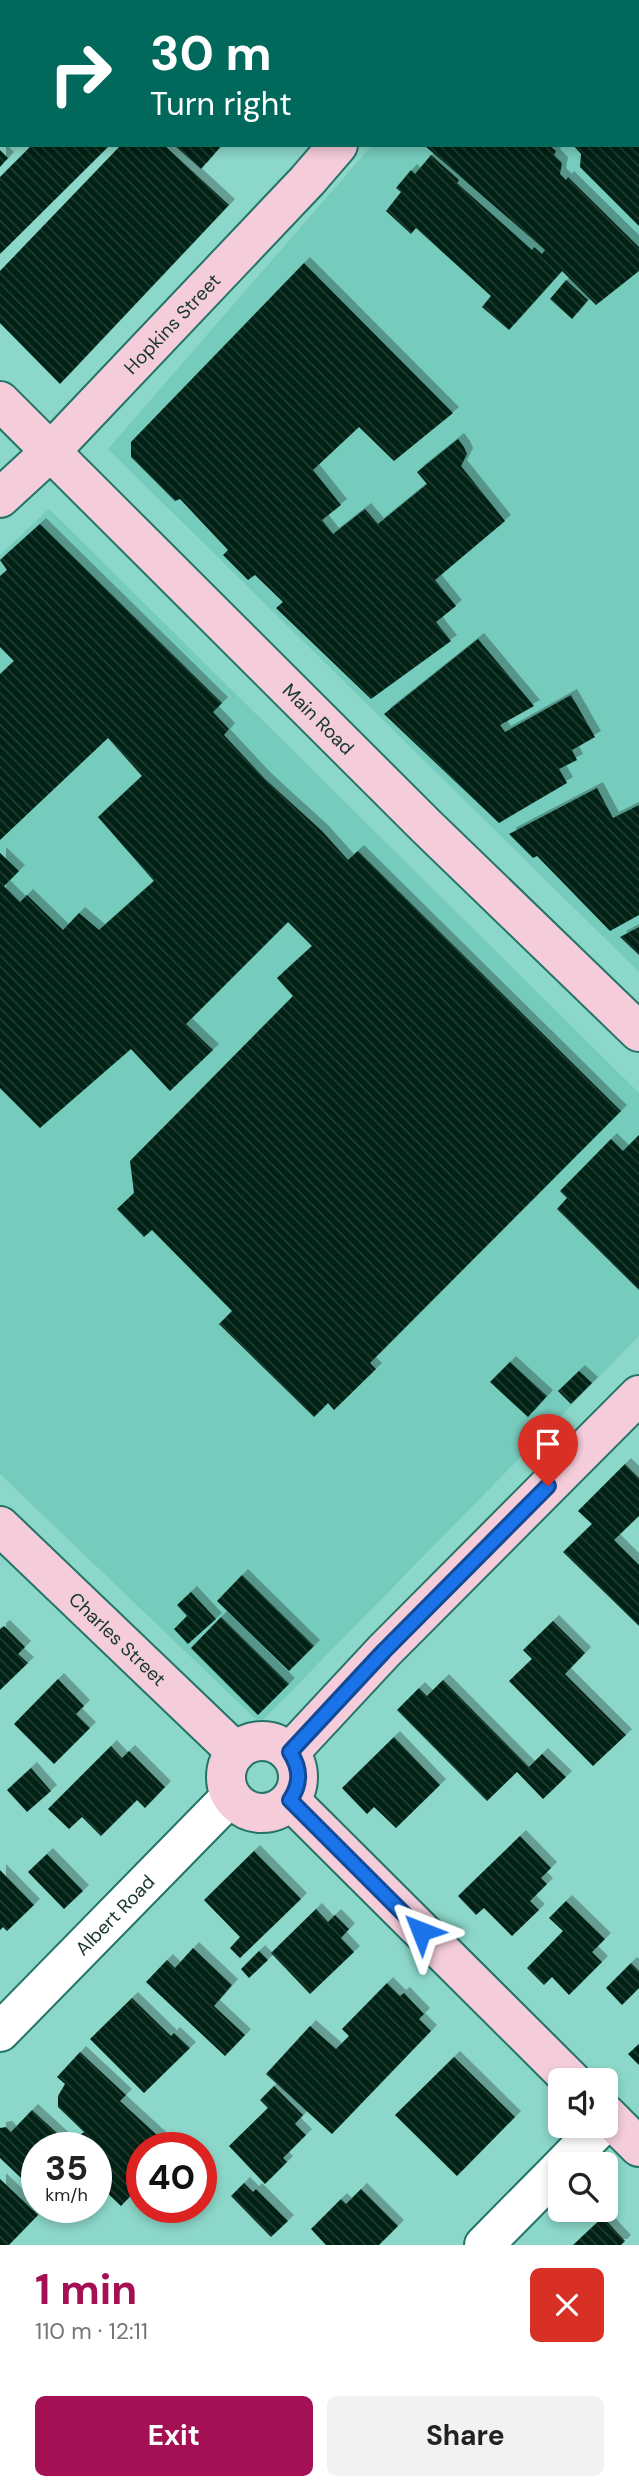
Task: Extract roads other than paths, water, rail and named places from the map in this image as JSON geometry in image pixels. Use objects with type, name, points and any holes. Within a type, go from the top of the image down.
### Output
[{"type":"street","name":"Hopkins Street","points":[[0,498],[50,452],[336,147]]},
{"type":"street","name":"Main Road","points":[[0,401],[418,817],[639,1032]]},
{"type":"street","points":[[290,1752],[384,1651],[639,1395]]},
{"type":"street","name":"Charles Street","points":[[0,1526],[236,1752]]},
{"type":"street","points":[[257,1741],[281,1745],[290,1752],[296,1761],[299,1782],[290,1800],[281,1808],[260,1813],[249,1811],[232,1796],[226,1773],[236,1752],[257,1741]]},
{"type":"street","name":"Albert Road","points":[[0,2032],[232,1796]]},
{"type":"street","points":[[290,1800],[559,2068]]},
{"type":"street","points":[[618,2130],[639,2147]]},
{"type":"street","points":[[575,2152],[588,2138]]},
{"type":"street","points":[[484,2245],[548,2180]]}]
